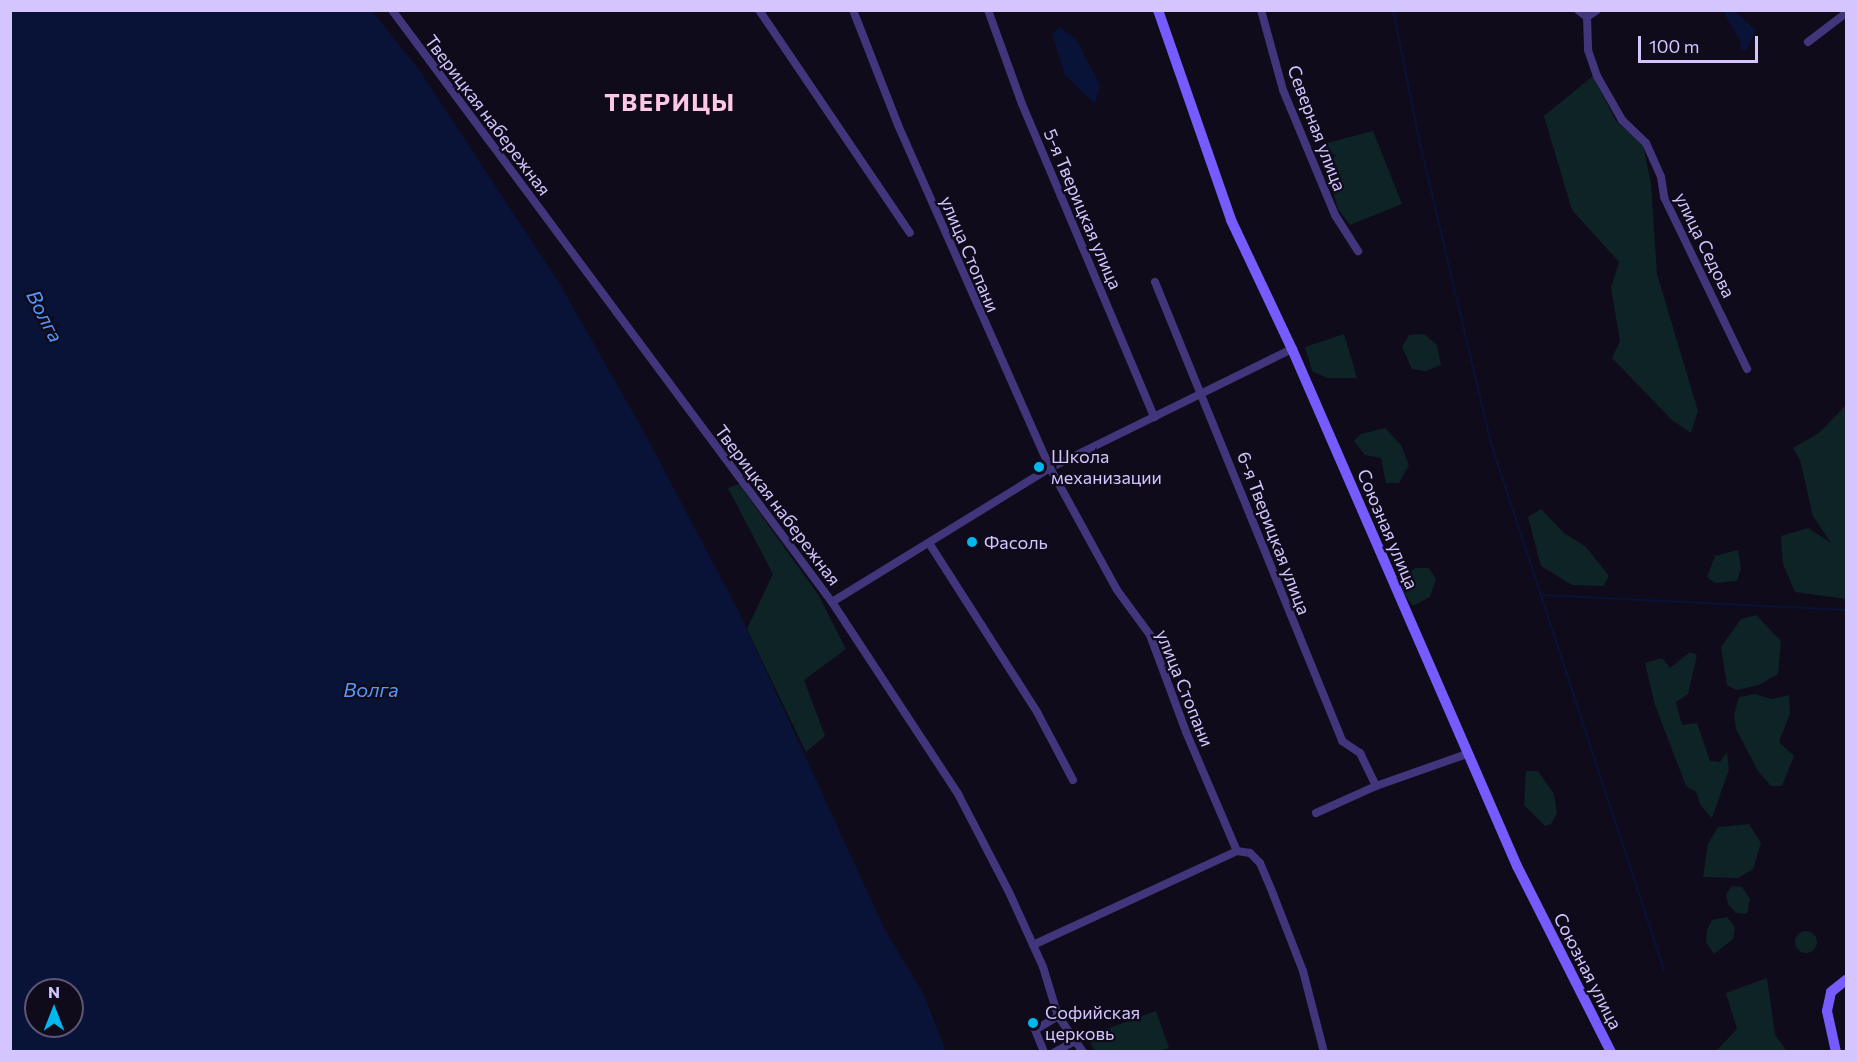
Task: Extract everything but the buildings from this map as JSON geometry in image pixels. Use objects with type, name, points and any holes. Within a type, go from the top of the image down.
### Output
[{"type":"street","name":"Тверицкая набережная","points":[[392,10],[832,602],[958,794],[1033,945],[1058,1016],[1083,1052]]},
{"type":"street","points":[[759,10],[910,233]]},
{"type":"street","name":"улица Стопани","points":[[853,10],[898,125],[1050,468],[1117,591],[1150,635],[1186,732],[1237,850]]},
{"type":"street","name":"5-я Тверицкая улица","points":[[988,10],[1022,104],[1154,417]]},
{"type":"street","name":"Союзная улица","points":[[1158,10],[1231,220],[1292,349],[1517,867],[1611,1052]]},
{"type":"street","name":"Северная улица","points":[[1261,10],[1283,90],[1335,215],[1358,251]]},
{"type":"street","points":[[1578,10],[1587,17],[1597,10]]},
{"type":"street","points":[[1808,42],[1846,13]]},
{"type":"street","name":"улица Седова","points":[[1587,17],[1588,50],[1597,76],[1622,120],[1646,143],[1664,197],[1748,369]]},
{"type":"street","name":"6-я Тверицкая улица","points":[[1155,282],[1342,741],[1360,753],[1376,786]]},
{"type":"street","points":[[832,602],[1050,468],[1292,349]]},
{"type":"street","points":[[929,543],[1037,712],[1073,780]]},
{"type":"street","points":[[1316,813],[1376,786],[1467,754]]},
{"type":"street","points":[[1033,945],[1237,850],[1250,854],[1260,863],[1303,971],[1324,1052]]},
{"type":"street","points":[[1836,1052],[1827,1011],[1831,992],[1846,980]]},
{"type":"street","points":[[1044,1052],[1035,1030],[1058,1016]]},
{"type":"street","points":[[1055,1052],[1075,1041]]},
{"type":"green space","points":[[1593,76],[1616,121],[1643,145],[1651,183],[1657,274],[1698,411],[1691,433],[1672,420],[1612,358],[1620,341],[1611,288],[1619,262],[1572,210],[1544,116]]},
{"type":"green space","points":[[1373,131],[1402,204],[1350,225],[1338,209],[1319,145]]},
{"type":"green space","points":[[1344,334],[1357,378],[1327,378],[1312,371],[1305,347]]},
{"type":"green space","points":[[1424,334],[1437,345],[1441,365],[1426,371],[1412,369],[1402,347],[1409,335]]},
{"type":"green space","points":[[1846,405],[1846,599],[1795,592],[1783,564],[1781,536],[1808,528],[1831,543],[1813,516],[1800,460],[1793,448],[1819,433]]},
{"type":"green space","points":[[1385,428],[1401,445],[1409,465],[1399,483],[1386,483],[1381,458],[1365,455],[1354,441],[1361,434]]},
{"type":"green space","points":[[739,484],[819,596],[846,649],[804,680],[825,736],[806,752],[747,629],[773,574],[728,488]]},
{"type":"green space","points":[[1541,509],[1564,533],[1586,547],[1609,576],[1603,586],[1572,585],[1541,566],[1528,517]]},
{"type":"green space","points":[[1738,550],[1741,568],[1737,581],[1715,583],[1707,577],[1715,556]]},
{"type":"green space","points":[[1415,568],[1429,568],[1436,579],[1430,597],[1413,606],[1403,592],[1401,578]]},
{"type":"green space","points":[[1756,615],[1781,641],[1778,674],[1759,685],[1736,690],[1727,685],[1721,647],[1741,619]]},
{"type":"green space","points":[[1690,652],[1697,655],[1688,694],[1676,702],[1682,725],[1697,723],[1710,761],[1720,762],[1727,752],[1729,769],[1712,818],[1701,806],[1696,792],[1686,786],[1655,705],[1645,663],[1662,658],[1670,668]]},
{"type":"green space","points":[[1755,694],[1771,699],[1789,695],[1790,713],[1779,742],[1794,756],[1782,786],[1771,786],[1758,771],[1736,729],[1734,715],[1739,697]]},
{"type":"green space","points":[[1526,771],[1538,771],[1554,794],[1557,813],[1551,824],[1545,826],[1524,805]]},
{"type":"green space","points":[[1749,824],[1761,843],[1753,869],[1738,878],[1703,877],[1708,844],[1718,827]]},
{"type":"green space","points":[[1732,886],[1742,887],[1750,899],[1747,914],[1736,913],[1728,904],[1726,894]]},
{"type":"green space","points":[[1727,917],[1735,927],[1733,939],[1714,954],[1706,942],[1707,930],[1712,920]]},
{"type":"green space","points":[[1806,931],[1814,934],[1817,942],[1814,950],[1806,953],[1798,950],[1795,942],[1798,934]]},
{"type":"green space","points":[[1767,978],[1775,1035],[1787,1051],[1716,1051],[1737,1029],[1726,993]]},
{"type":"green space","points":[[1156,1011],[1169,1048],[1159,1051],[1095,1051],[1087,1036]]},
{"type":"water","name":"Волга","points":[[10,11],[372,11],[420,71],[561,286],[644,432],[738,610],[885,930],[923,993],[946,1051],[11,1051]]},
{"type":"water","points":[[1723,11],[1734,11],[1756,30],[1746,51],[1740,49],[1741,42]]},
{"type":"water","points":[[1060,27],[1076,39],[1100,85],[1095,104],[1065,75],[1052,34]]},
{"type":"waterway","points":[[1393,10],[1419,139],[1491,443],[1664,970]]},
{"type":"waterway","points":[[1541,595],[1846,610]]},
{"type":"place","name":"Школа механизации","points":[[1039,467]]},
{"type":"place","name":"Фасоль","points":[[972,542]]},
{"type":"place","name":"Софийская церковь","points":[[1033,1023]]},
{"type":"district","name":"ТВЕРИЦЫ","points":[[670,102]]}]
